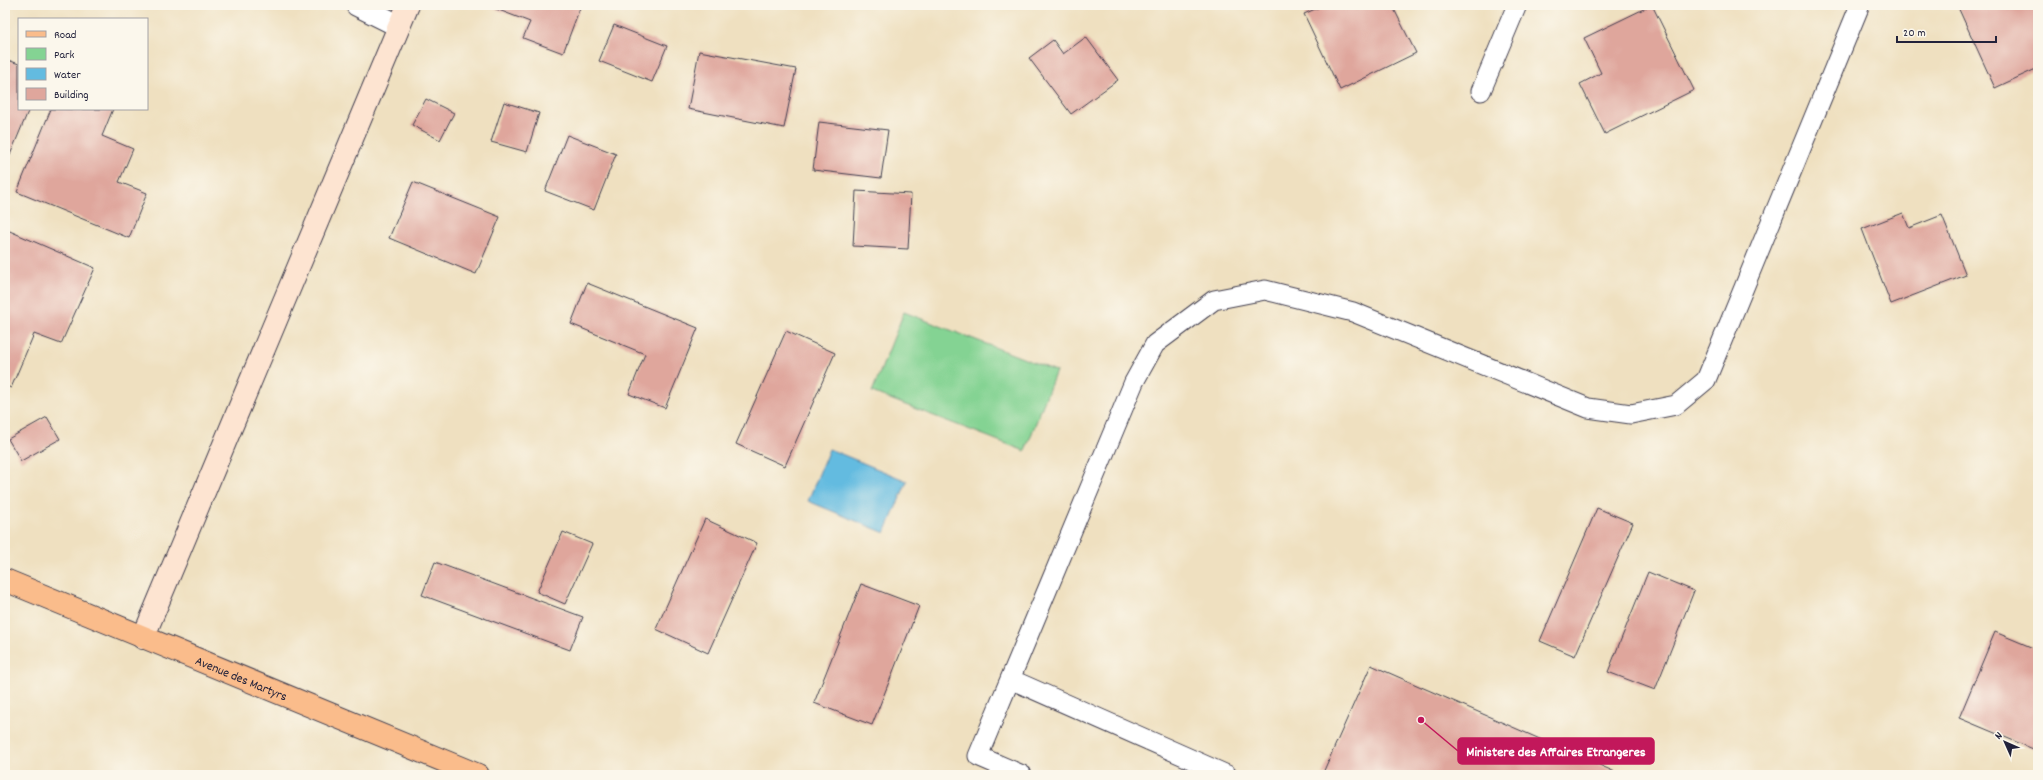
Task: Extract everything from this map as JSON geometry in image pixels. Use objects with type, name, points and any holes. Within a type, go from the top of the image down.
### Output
[{"type":"main road","name":"Avenue des Martyrs","points":[[5,580],[454,771],[478,775]]},
{"type":"street","points":[[357,5],[399,26]]},
{"type":"street","points":[[143,638],[408,5]]},
{"type":"lane","points":[[1482,91],[1517,5]]},
{"type":"lane","points":[[1022,775],[978,756],[1134,382],[1155,344],[1214,300],[1265,290],[1353,312],[1588,408],[1631,414],[1676,405],[1706,380],[1860,5]]},
{"type":"lane","points":[[1010,680],[1227,775]]},
{"type":"green space","points":[[904,312],[1056,371],[1025,451],[872,392]]},
{"type":"water","points":[[829,449],[907,481],[885,533],[808,501]]},
{"type":"building","points":[[492,5],[581,5],[563,53],[523,38],[530,22],[491,7]]},
{"type":"building","points":[[1324,5],[1392,5],[1416,53],[1340,90],[1304,14]]},
{"type":"building","points":[[1652,5],[1694,90],[1605,134],[1580,84],[1601,73],[1584,38]]},
{"type":"building","points":[[1957,5],[2038,5],[2038,68],[1995,88]]},
{"type":"building","points":[[614,25],[667,46],[652,82],[599,61]]},
{"type":"building","points":[[1086,37],[1118,80],[1071,114],[1029,58],[1053,40],[1063,54]]},
{"type":"building","points":[[699,51],[796,69],[784,128],[688,109]]},
{"type":"building","points":[[5,59],[18,64],[18,110],[29,110],[5,167]]},
{"type":"building","points":[[426,99],[454,113],[440,140],[412,125]]},
{"type":"building","points":[[504,102],[539,113],[527,152],[491,142]]},
{"type":"building","points":[[51,110],[113,110],[102,136],[133,149],[119,182],[147,193],[129,238],[17,192]]},
{"type":"building","points":[[819,122],[888,130],[881,178],[813,170]]},
{"type":"building","points":[[567,135],[616,154],[594,210],[545,191]]},
{"type":"building","points":[[413,182],[500,217],[476,274],[389,238]]},
{"type":"building","points":[[856,191],[911,194],[908,249],[853,246]]},
{"type":"building","points":[[1903,213],[1909,228],[1942,215],[1966,275],[1891,304],[1862,229]]},
{"type":"building","points":[[5,229],[95,268],[61,344],[34,334],[11,388],[5,385]]},
{"type":"building","points":[[587,283],[698,328],[665,408],[629,394],[645,354],[571,324]]},
{"type":"building","points":[[786,331],[835,353],[785,466],[736,444]]},
{"type":"building","points":[[47,417],[60,439],[21,461],[8,439]]},
{"type":"building","points":[[1597,508],[1633,523],[1575,656],[1540,641]]},
{"type":"building","points":[[705,519],[757,543],[708,653],[656,629]]},
{"type":"building","points":[[563,532],[592,544],[565,604],[537,592]]},
{"type":"building","points":[[435,562],[583,617],[570,650],[422,595]]},
{"type":"building","points":[[1648,572],[1694,591],[1655,690],[1608,672]]},
{"type":"building","points":[[861,584],[919,606],[872,725],[814,703]]},
{"type":"building","points":[[1995,632],[2038,650],[2038,751],[1959,718]]},
{"type":"building","points":[[1371,665],[1622,775],[1322,775]]},
{"type":"place","name":"Ministere des Affaires Etrangeres","points":[[1421,720]]}]
